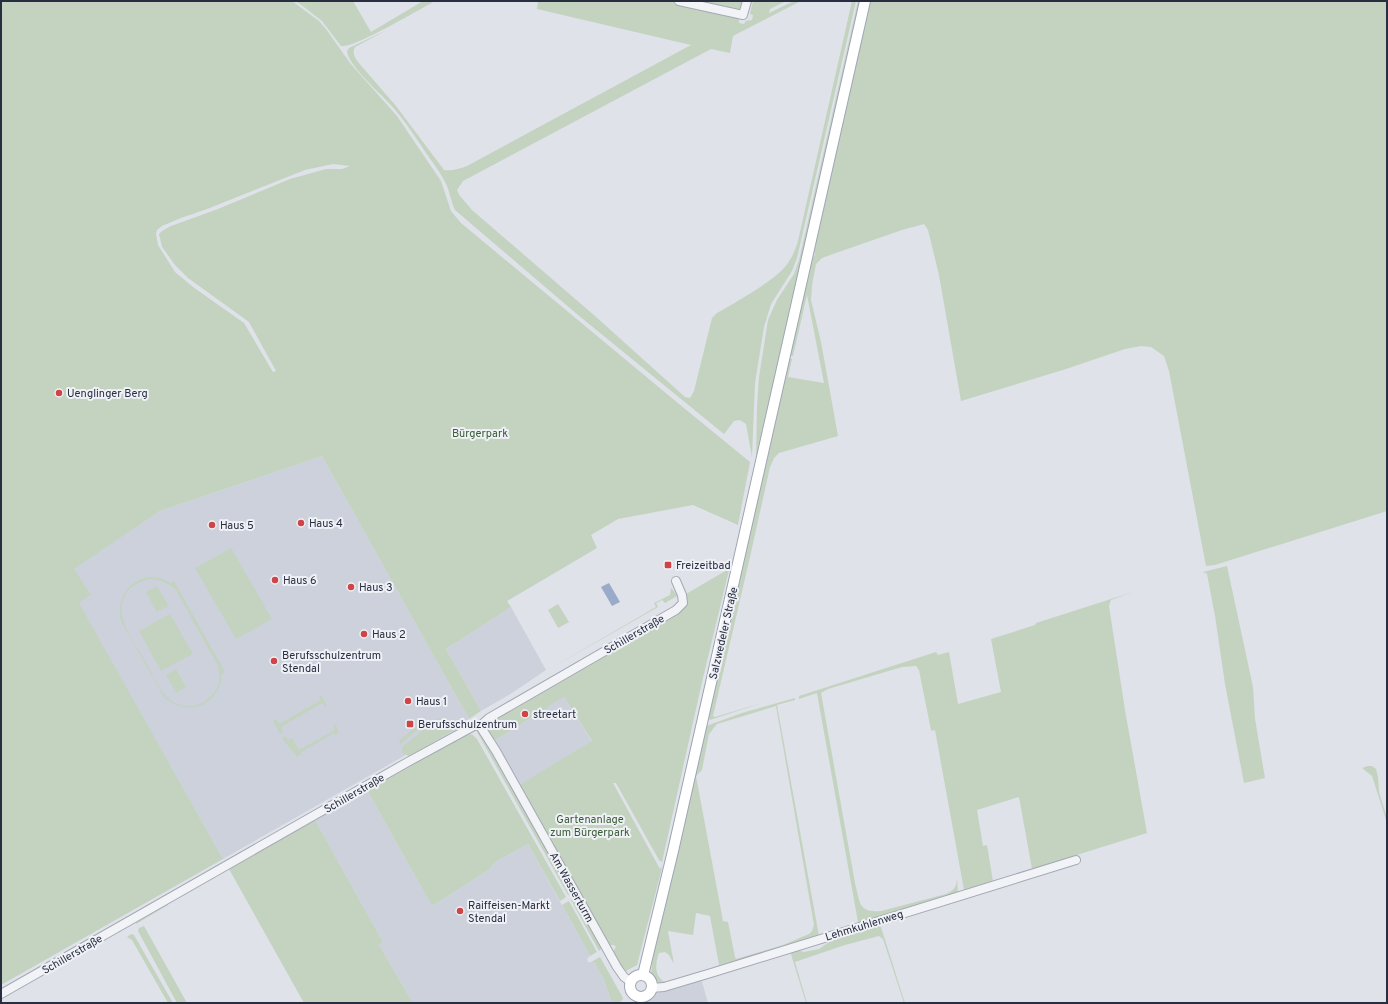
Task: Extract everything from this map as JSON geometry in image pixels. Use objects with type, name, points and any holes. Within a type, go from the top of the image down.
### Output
[{"type":"main road","name":"Salzwedeler Straße","points":[[643,975],[674,851],[865,1]]},
{"type":"main road","points":[[643,975],[650,980],[652,988],[648,994],[638,1000],[631,990],[631,982],[636,976],[643,975]]},
{"type":"street","points":[[679,1],[743,15],[747,1]]},
{"type":"street","name":"Schillerstraße","points":[[1,994],[406,763],[475,725],[480,726],[488,718],[676,610],[683,603],[683,600],[676,581]]},
{"type":"street","name":"Am Wasserturm","points":[[480,726],[496,751],[616,967],[624,977],[631,982]]},
{"type":"street","name":"Lehmkuhlenweg","points":[[652,988],[711,973],[1076,860]]},
{"type":"shaded area","name":"Berufsschulzentrum Stendal","points":[[322,456],[469,719],[223,859],[78,603],[90,595],[73,569],[160,511]]},
{"type":"shaded area","points":[[511,607],[546,670],[512,693],[481,711],[446,649]]},
{"type":"shaded area","points":[[564,697],[592,742],[519,785],[494,741]]},
{"type":"shaded area","points":[[367,790],[432,906],[490,869],[495,862],[528,844],[590,956],[587,959],[588,962],[594,962],[604,980],[612,1003],[413,1003],[379,945],[383,942],[315,820]]},
{"type":"shaded area","points":[[701,978],[708,1003],[645,1003],[655,994],[661,992],[661,990]]},
{"type":"green space","name":"Bürgerpark","points":[[1,1],[292,1],[319,21],[350,63],[397,116],[441,181],[451,211],[461,223],[750,462],[738,525],[693,505],[618,519],[591,535],[597,548],[507,601],[511,607],[446,649],[481,711],[469,719],[322,456],[160,511],[74,569],[91,595],[79,603],[223,859],[1,985]],"holes":[[[333,164],[350,166],[342,169],[326,169],[290,179],[218,209],[171,226],[159,234],[162,247],[175,265],[188,278],[249,322],[276,371],[273,372],[244,323],[193,287],[175,272],[158,245],[156,234],[157,230],[162,226],[181,218],[305,170]]]},
{"type":"green space","points":[[296,1],[353,1],[371,32],[423,1],[435,1],[372,35],[348,45],[341,46],[322,21]]},
{"type":"green space","points":[[538,1],[668,1],[736,16],[739,19],[739,23],[744,24],[746,21],[752,20],[753,15],[750,14],[753,1],[786,1],[770,9],[769,13],[794,1],[801,1],[733,36],[730,53],[711,49],[463,181],[457,190],[472,210],[595,316],[685,397],[690,398],[694,391],[712,318],[717,313],[778,274],[791,259],[794,252],[798,241],[852,1],[856,1],[797,258],[792,271],[771,304],[764,327],[755,383],[752,457],[746,424],[740,420],[734,421],[724,434],[578,315],[455,210],[444,180],[437,168],[399,115],[358,71],[347,51],[349,48],[387,30],[355,47],[355,56],[358,62],[396,106],[444,170],[450,170],[467,166],[691,45],[537,9]]},
{"type":"green space","points":[[690,1],[744,1],[740,11]]},
{"type":"green space","points":[[858,1],[862,1],[759,459],[756,459],[759,377],[768,320],[777,300],[794,274],[799,260]]},
{"type":"green space","points":[[869,1],[1387,1],[1387,511],[1215,565],[1206,566],[1169,371],[1164,356],[1151,347],[1141,346],[1125,349],[1066,369],[961,401],[939,275],[928,230],[924,224],[902,230],[822,258],[816,264],[811,300],[821,342],[838,436],[779,453],[774,458],[770,467],[713,716],[715,717],[765,702],[710,720],[707,717],[788,358],[792,359],[788,377],[824,383],[807,295],[793,356],[788,355],[810,260],[815,255],[813,245]]},
{"type":"green space","points":[[231,548],[272,619],[236,639],[195,568]]},
{"type":"green space","points":[[733,565],[666,866],[664,865]]},
{"type":"green space","points":[[1227,566],[1253,687],[1255,719],[1265,778],[1244,783],[1225,684],[1207,574],[1203,572]]},
{"type":"green space","name":"Gartenanlage zum Bürgerpark","points":[[729,570],[702,682],[662,862],[659,860],[616,783],[613,783],[660,869],[661,867],[662,868],[637,965],[626,971],[613,952],[616,947],[614,945],[608,945],[519,785],[592,741],[564,697],[494,741],[487,728],[487,724],[491,719],[681,611],[686,603],[686,594]]},
{"type":"green space","points":[[149,577],[160,578],[171,583],[174,581],[225,672],[222,674],[220,685],[209,701],[192,707],[182,707],[173,703],[164,697],[121,621],[120,606],[122,599],[129,587],[141,579]],"holes":[[[151,579],[161,581],[176,590],[218,666],[219,679],[217,687],[213,694],[197,705],[182,706],[168,699],[157,684],[126,628],[122,610],[123,601],[127,592],[138,583]]]},
{"type":"green space","points":[[157,586],[169,606],[157,612],[146,592]]},
{"type":"green space","points":[[671,588],[677,596],[665,603],[662,600],[656,603],[658,607],[546,671],[656,607],[654,603],[670,595]]},
{"type":"green space","points":[[1133,592],[1111,600],[1109,606],[1125,710],[1147,833],[1032,869],[1019,797],[977,810],[983,846],[987,845],[993,881],[964,890],[935,730],[931,730],[919,670],[916,666],[902,667],[828,689],[821,693],[855,883],[861,905],[868,910],[881,911],[946,894],[954,888],[957,879],[958,893],[860,925],[858,922],[817,693],[799,699],[799,696],[936,652],[938,655],[949,652],[958,704],[1001,692],[991,639]]},
{"type":"green space","points":[[558,604],[569,622],[558,628],[548,610]]},
{"type":"green space","points":[[170,614],[193,654],[161,671],[139,631]]},
{"type":"green space","points":[[176,669],[186,687],[176,693],[166,675]]},
{"type":"green space","points":[[321,695],[327,706],[325,707],[322,703],[281,727],[283,732],[280,734],[273,721],[276,719],[279,724],[321,700],[319,696]]},
{"type":"green space","points":[[795,698],[795,700],[777,705],[819,936],[732,964],[730,962],[719,965],[710,916],[696,913],[693,935],[668,931],[674,964],[669,955],[665,952],[659,953],[656,963],[656,970],[662,980],[666,982],[658,985],[651,975],[653,951],[706,726],[742,713]],"holes":[[[776,706],[814,925],[809,934],[783,945],[736,959],[735,957],[728,922],[723,921],[696,776],[702,770],[709,734],[717,724]]]},
{"type":"green space","points":[[443,718],[449,719],[421,727],[399,745],[400,740],[419,724]]},
{"type":"green space","points":[[451,723],[457,724],[460,727],[409,756],[402,753],[402,747],[423,730]]},
{"type":"green space","points":[[336,724],[338,733],[335,735],[334,733],[300,753],[301,754],[297,757],[282,738],[286,736],[288,740],[292,738],[299,750],[335,730],[333,726]]},
{"type":"green space","points":[[476,730],[483,735],[571,893],[570,894],[568,895]]},
{"type":"green space","points":[[467,733],[473,735],[477,739],[566,897],[560,901],[528,844],[495,862],[490,869],[432,906],[367,790]]},
{"type":"green space","points":[[1372,766],[1376,769],[1379,792],[1387,818],[1387,823],[1372,776],[1362,768]]},
{"type":"green space","points":[[315,820],[383,942],[379,945],[413,1003],[304,1003],[229,869],[136,924],[136,921]]},
{"type":"green space","points":[[571,900],[575,900],[602,948],[599,951]]},
{"type":"green space","points":[[569,901],[597,952],[590,956],[562,905]]},
{"type":"green space","points":[[880,924],[905,1003],[883,939],[879,936],[845,945],[795,962],[806,1003],[790,951],[798,950],[804,952],[819,949],[835,938]]},
{"type":"green space","points":[[144,926],[187,1003],[177,1003],[138,931],[139,928]]},
{"type":"green space","points":[[131,934],[134,935],[173,1003],[168,1003],[132,940],[127,937]]},
{"type":"green space","points":[[600,957],[623,998],[620,1002],[612,1003],[604,980],[594,962],[591,962]]},
{"type":"water","points":[[609,583],[620,602],[612,606],[601,587]]},
{"type":"place","name":"Uenglinger Berg","points":[[59,393]]},
{"type":"place","name":"Haus 4","points":[[301,523]]},
{"type":"place","name":"Haus 5","points":[[212,525]]},
{"type":"place","name":"Freizeitbad","points":[[668,565]]},
{"type":"place","name":"Haus 6","points":[[275,580]]},
{"type":"place","name":"Haus 3","points":[[351,587]]},
{"type":"place","name":"Haus 2","points":[[364,634]]},
{"type":"place","name":"Berufsschulzentrum Stendal","points":[[274,661]]},
{"type":"place","name":"Haus 1","points":[[408,701]]},
{"type":"place","name":"streetart","points":[[525,714]]},
{"type":"place","name":"Berufsschulzentrum","points":[[410,724]]},
{"type":"place","name":"Raiffeisen-Markt Stendal","points":[[460,911]]}]
